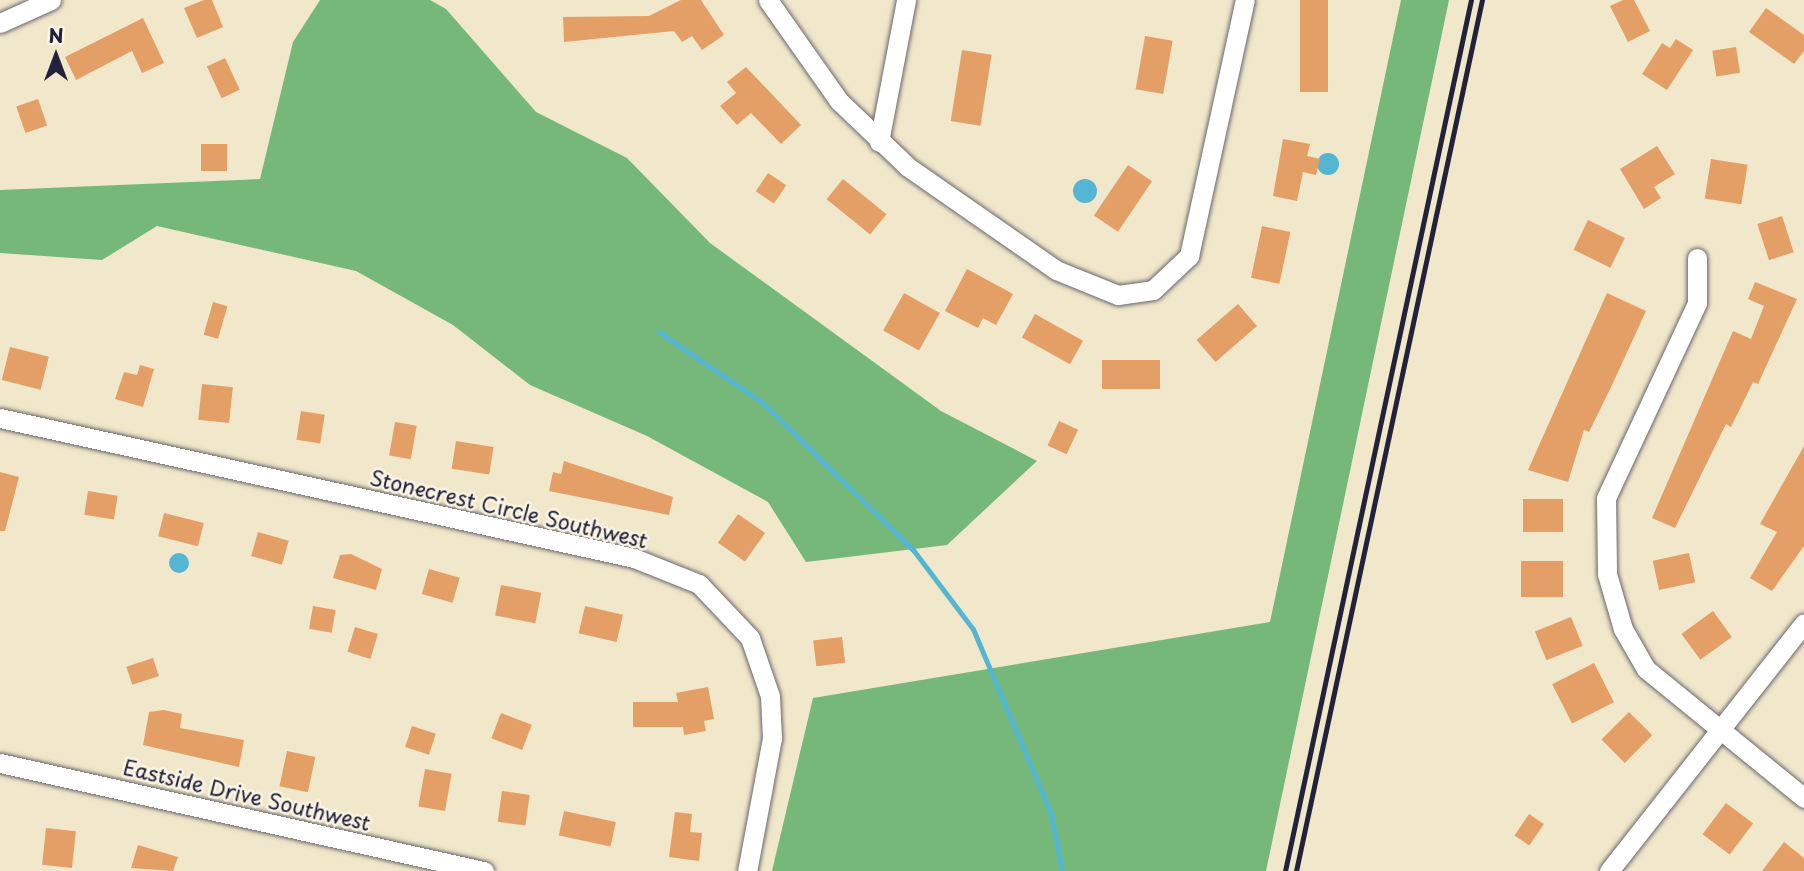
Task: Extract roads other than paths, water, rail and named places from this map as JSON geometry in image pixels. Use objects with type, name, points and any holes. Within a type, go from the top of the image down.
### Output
[{"type":"street","points":[[0,23],[51,0]]},
{"type":"street","points":[[768,0],[839,102],[878,142],[1056,270],[1100,292],[1153,290],[1179,270],[1196,234],[1245,0]]},
{"type":"street","points":[[878,142],[906,0]]},
{"type":"street","points":[[1698,258],[1697,303],[1622,454],[1606,498],[1604,544],[1614,603],[1634,651],[1665,690],[1804,798]]},
{"type":"street","name":"Stonecrest Circle Southwest","points":[[0,418],[634,558],[699,584],[750,638],[770,696],[769,760],[747,871]]},
{"type":"street","points":[[1609,871],[1804,622]]},
{"type":"street","name":"Eastside Drive Southwest","points":[[0,763],[484,871]]},
{"type":"water","points":[[1328,153],[1336,156],[1339,164],[1336,172],[1328,175],[1320,172],[1317,164],[1320,156]]},
{"type":"water","points":[[1085,179],[1096,186],[1097,191],[1090,202],[1085,203],[1074,196],[1073,191],[1080,180]]},
{"type":"water","points":[[175,553],[183,553],[189,563],[183,573],[175,573],[169,567],[169,559]]},
{"type":"waterway","points":[[659,332],[763,403],[914,551],[973,629],[1051,814],[1062,871]]},
{"type":"railway","points":[[1285,871],[1471,0]]},
{"type":"railway","points":[[1296,871],[1482,0]]}]
